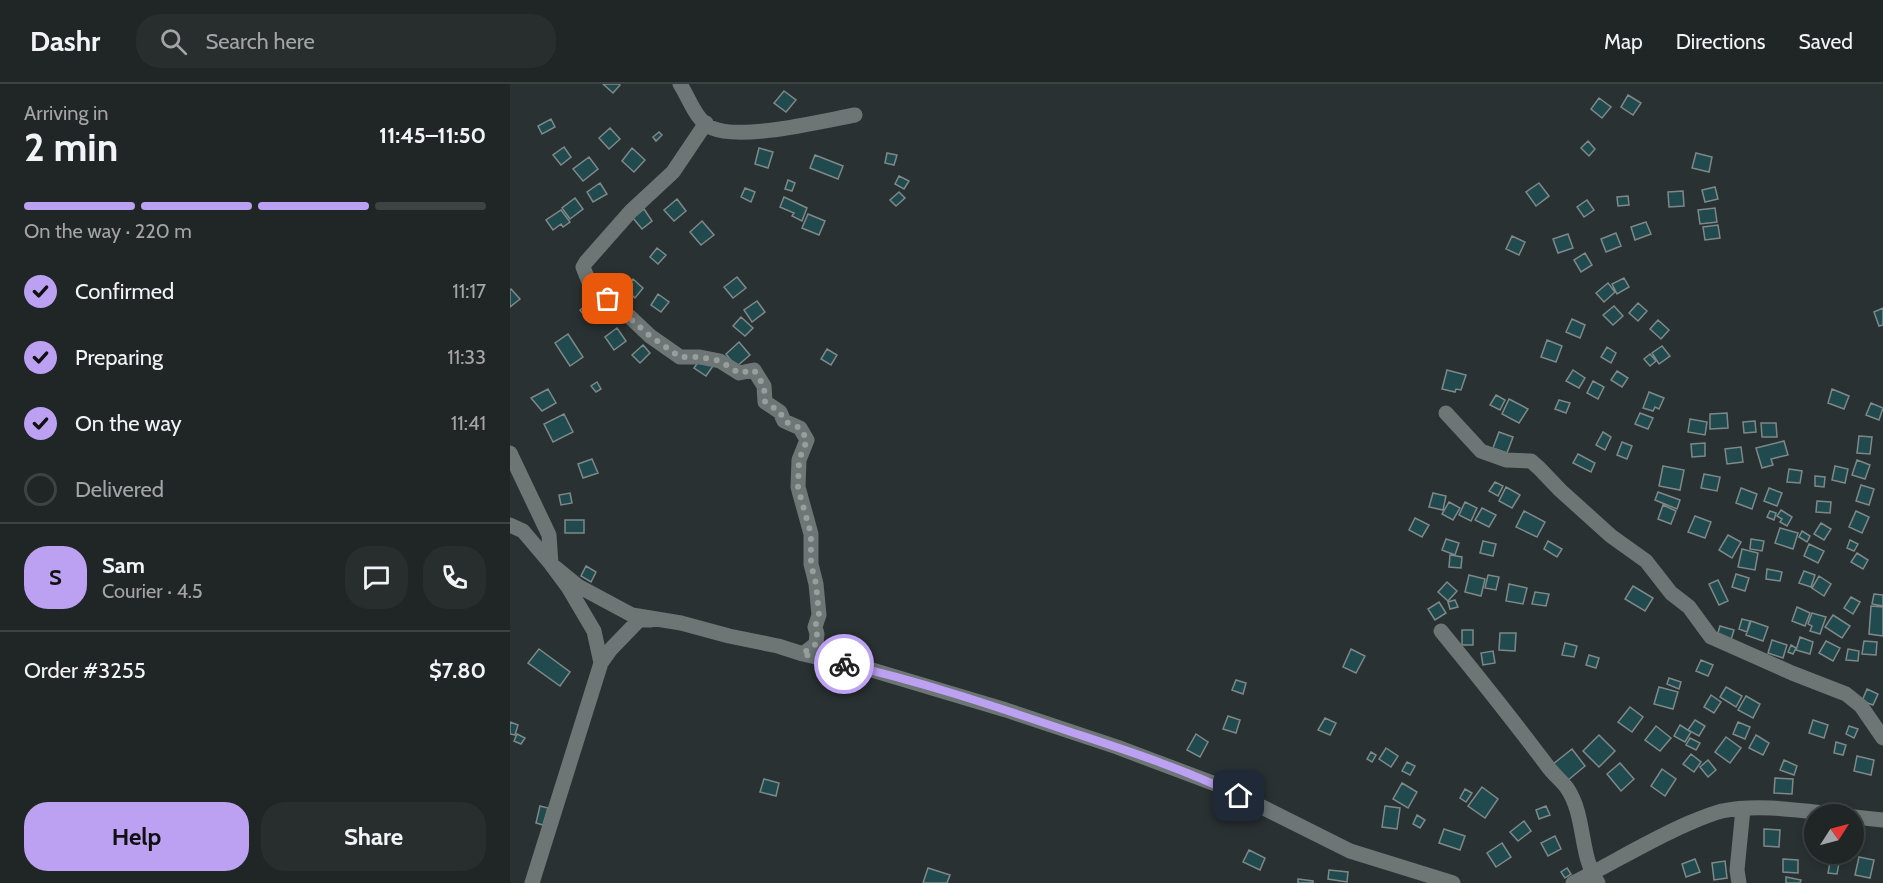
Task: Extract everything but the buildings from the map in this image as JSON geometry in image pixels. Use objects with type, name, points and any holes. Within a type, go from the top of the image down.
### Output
[{"type":"street","points":[[680,84],[698,116],[712,128],[742,133],[855,115]]},
{"type":"street","points":[[706,123],[673,172],[631,211],[583,267],[591,287],[630,317],[650,336],[680,357],[700,357],[720,361],[739,373],[754,370],[764,386],[765,402],[780,412],[784,421],[800,428],[807,440],[799,460],[798,488],[811,534],[811,564],[816,584],[819,615],[815,627],[816,644],[802,654]]},
{"type":"street","points":[[1446,413],[1481,451],[1506,460],[1531,461],[1611,536],[1646,561],[1668,590],[1689,607],[1710,637],[1846,694],[1861,706],[1883,738]]},
{"type":"street","points":[[510,453],[549,535],[550,564],[578,586],[632,615],[681,623],[778,646],[802,654],[872,670],[1006,710],[1118,747],[1218,785],[1350,851],[1453,883]]},
{"type":"street","points":[[510,525],[523,531],[568,587],[594,631],[601,663]]},
{"type":"street","points":[[532,883],[601,663],[639,620],[657,619]]},
{"type":"street","points":[[1441,631],[1567,789],[1575,807],[1595,878]]},
{"type":"street","points":[[1739,883],[1737,870],[1743,809]]},
{"type":"street","points":[[1573,883],[1595,878],[1662,834],[1708,815],[1743,809],[1804,811]]},
{"type":"street","points":[[1864,818],[1883,820]]},
{"type":"way so far","points":[[608,299],[650,336],[680,357],[700,357],[720,361],[739,373],[754,370],[764,386],[765,402],[780,412],[784,421],[800,428],[807,440],[799,460],[798,488],[811,534],[811,564],[816,584],[819,615],[815,627],[816,644],[802,654],[844,664]]},
{"type":"route","points":[[844,664],[934,688],[1118,747],[1218,785],[1239,796]]}]
